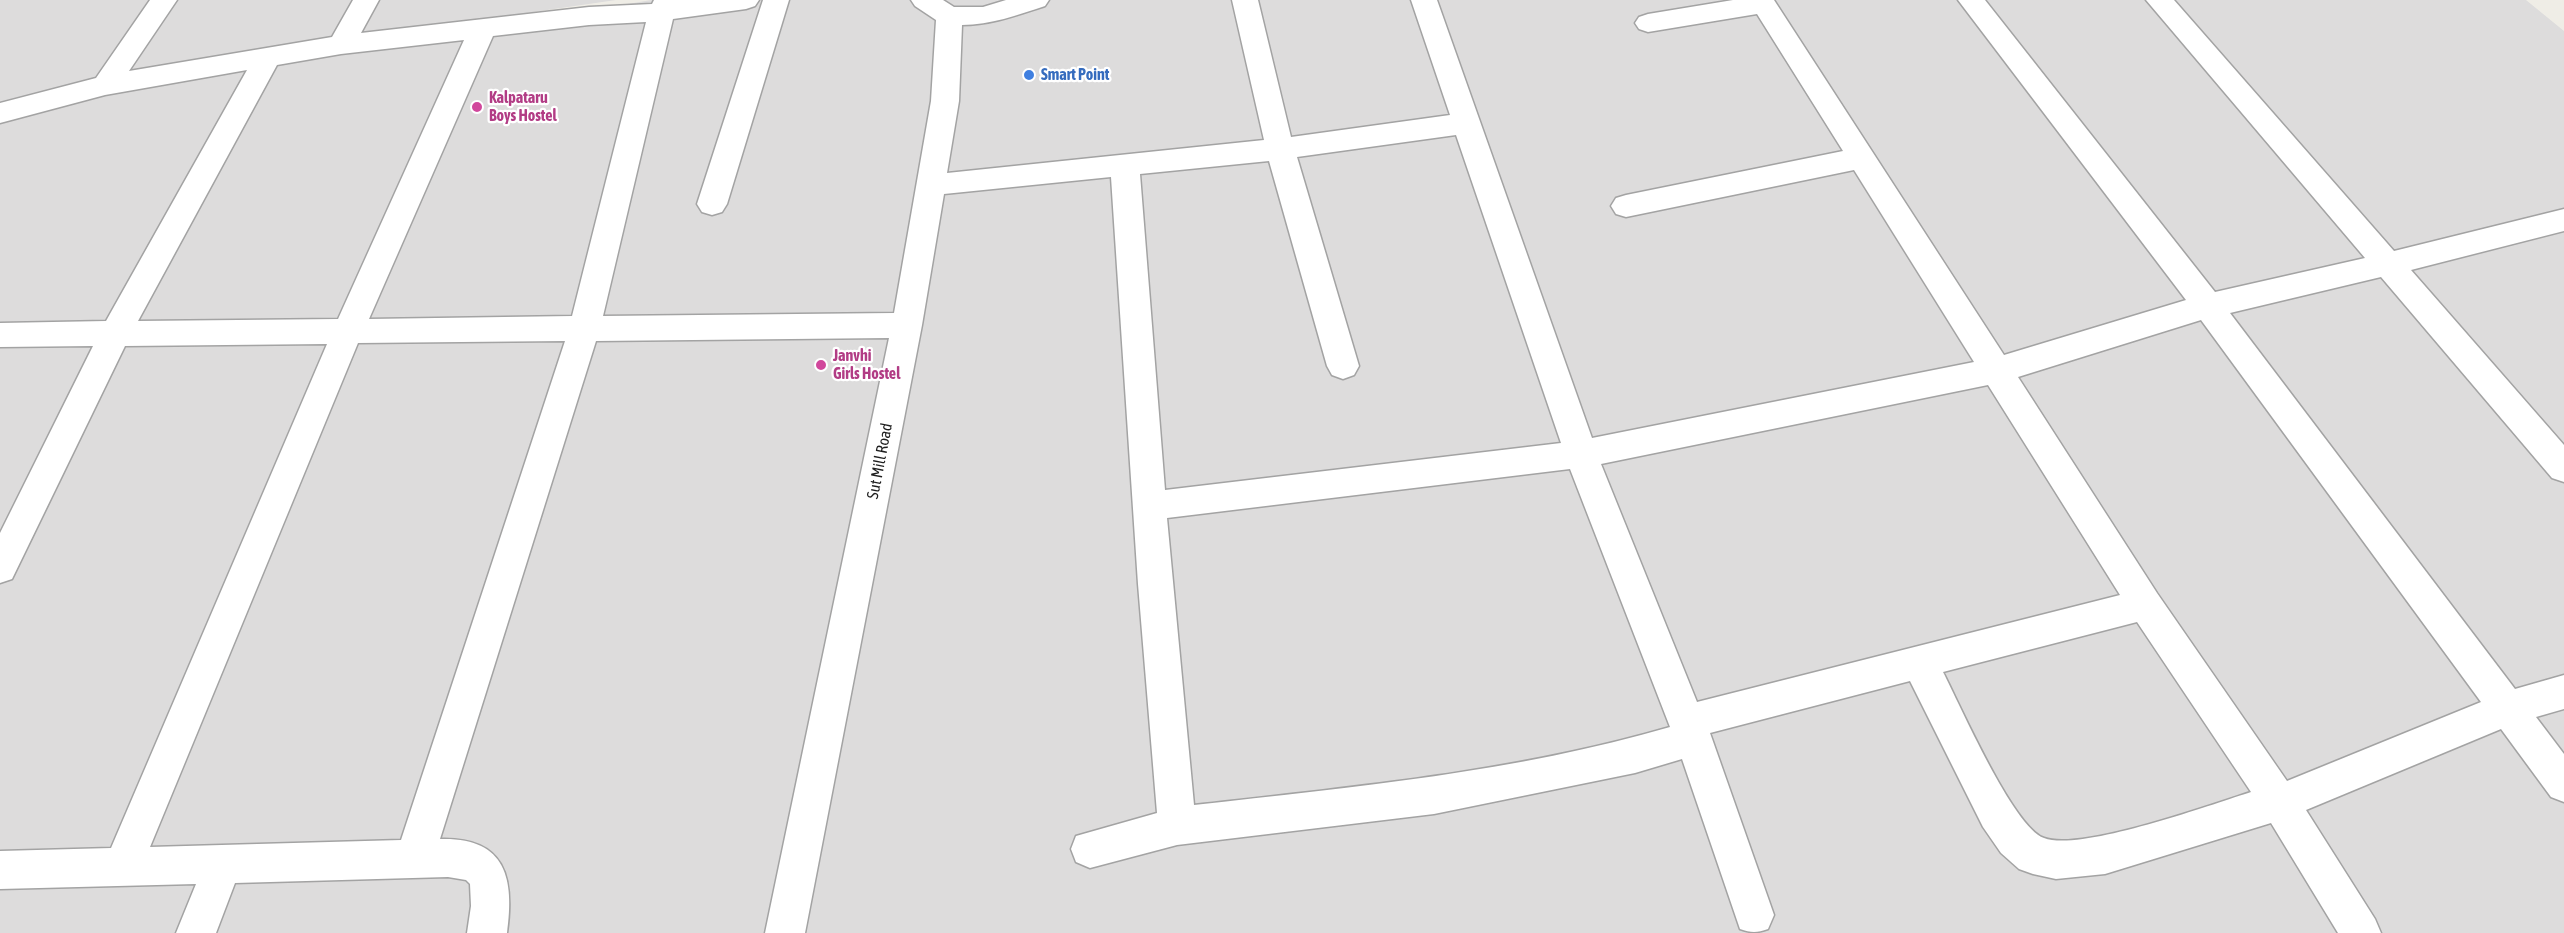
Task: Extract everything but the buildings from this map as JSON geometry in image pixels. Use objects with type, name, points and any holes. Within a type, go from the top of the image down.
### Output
[{"type":"street","points":[[105,84],[164,0]]},
{"type":"street","points":[[341,45],[366,0]]},
{"type":"street","points":[[5,118],[105,84],[341,45],[664,6],[746,0]]},
{"type":"street","points":[[712,204],[776,0]]},
{"type":"street","points":[[937,8],[984,16],[1036,0]]},
{"type":"street","points":[[1245,0],[1280,149],[1343,366]]},
{"type":"street","points":[[1424,0],[1581,454],[1690,730],[1754,915]]},
{"type":"street","points":[[1971,0],[2208,306],[2564,784]]},
{"type":"street","points":[[2159,0],[2564,468]]},
{"type":"street","points":[[1648,23],[1762,2],[2145,604],[2280,802],[2361,933]]},
{"type":"street","points":[[414,859],[584,329],[664,6]]},
{"type":"street","name":"Sut Mill Road","points":[[785,933],[907,325],[945,101],[937,8]]},
{"type":"street","points":[[123,866],[348,331],[483,28]]},
{"type":"street","points":[[0,568],[115,334],[268,57]]},
{"type":"street","points":[[931,185],[1280,149],[1467,123]]},
{"type":"street","points":[[1626,206],[1862,158]]},
{"type":"street","points":[[1125,165],[1149,506],[1177,826]]},
{"type":"street","points":[[1149,506],[1581,454],[1997,370],[2208,306],[2564,220]]},
{"type":"street","points":[[0,335],[907,325]]},
{"type":"street","points":[[1090,849],[1177,826],[1434,796],[1635,755],[1690,730],[1919,662],[2145,604]]},
{"type":"street","points":[[1919,662],[1996,814],[2015,840],[2033,855],[2056,860],[2105,855],[2280,802],[2508,708],[2564,692]]},
{"type":"street","points":[[0,870],[448,858],[477,864],[488,878],[491,905],[487,933]]},
{"type":"street","points":[[196,933],[223,864]]},
{"type":"shaded area","points":[[0,0],[616,0],[141,69],[0,108]]},
{"type":"shaded area","points":[[651,0],[2526,0],[2564,31],[2564,933],[0,933],[0,113]]},
{"type":"place","name":"Smart Point","points":[[1029,75]]},
{"type":"place","name":"Kalpataru Boys Hostel","points":[[477,107]]},
{"type":"place","name":"Janvhi Girls Hostel","points":[[821,365]]}]
